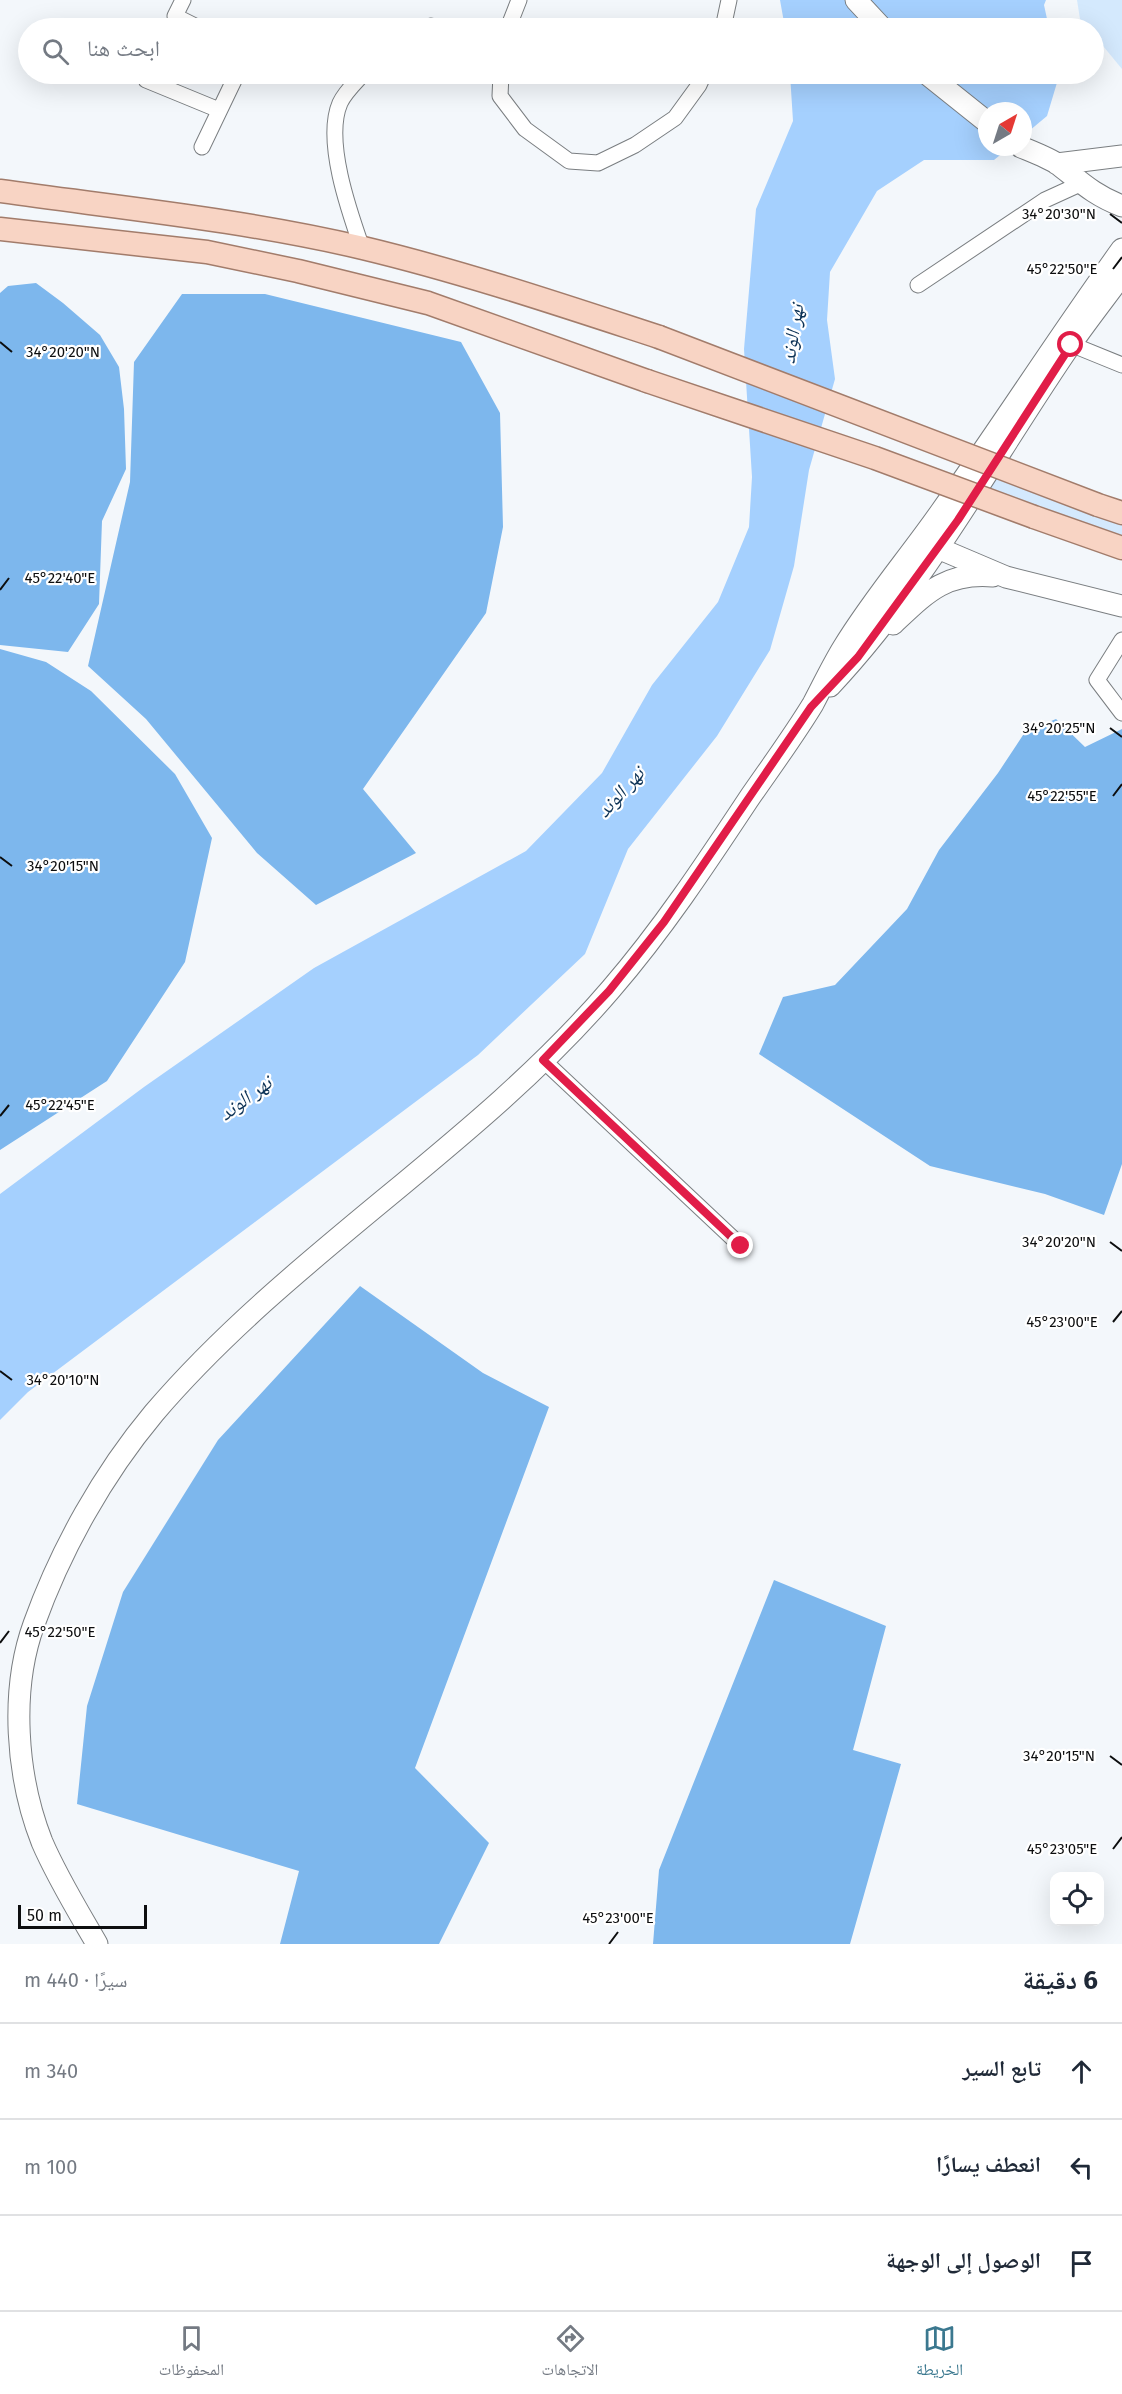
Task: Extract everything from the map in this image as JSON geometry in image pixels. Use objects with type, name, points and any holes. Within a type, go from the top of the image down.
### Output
[{"type":"main road","points":[[0,191],[219,220],[362,248],[452,272],[659,337],[1122,513]]},
{"type":"main road","points":[[0,229],[207,252],[298,271],[429,303],[647,381],[876,458],[1122,548]]},
{"type":"street","points":[[174,18],[183,0]]},
{"type":"street","points":[[512,18],[519,0]]},
{"type":"street","points":[[725,18],[729,0]]},
{"type":"street","points":[[856,0],[873,18]]},
{"type":"street","points":[[156,84],[219,110]]},
{"type":"street","points":[[202,147],[232,84]]},
{"type":"street","points":[[355,84],[340,102],[335,124],[336,153],[345,196],[362,248]]},
{"type":"street","points":[[501,84],[500,96],[525,129],[569,161],[598,163],[635,145],[675,118],[699,84]]},
{"type":"street","points":[[940,84],[978,115]]},
{"type":"street","points":[[1032,152],[1058,164],[1080,184],[1099,196],[1122,206]]},
{"type":"street","points":[[1058,164],[1122,156]]},
{"type":"street","points":[[918,285],[1046,200],[1080,184]]},
{"type":"street","points":[[858,657],[1122,249]]},
{"type":"street","points":[[1064,341],[1122,275]]},
{"type":"street","points":[[1064,341],[1122,365]]},
{"type":"street","points":[[929,544],[1006,577],[1122,606]]},
{"type":"street","points":[[98,1944],[67,1891],[43,1842],[30,1805],[21,1742],[21,1682],[27,1646],[38,1612],[67,1551],[114,1468],[154,1414],[180,1385],[282,1287],[425,1168],[543,1060],[609,991],[664,922],[811,707],[843,647],[929,544]]},
{"type":"street","points":[[811,707],[858,657],[911,608],[945,582],[971,575],[1006,577]]},
{"type":"street","points":[[1122,640],[1097,680],[1122,713]]},
{"type":"street","points":[[543,1060],[741,1246]]},
{"type":"shaded area","points":[[1077,0],[1122,0],[1122,69],[1104,47],[1104,18],[1080,18]]},
{"type":"shaded area","points":[[36,283],[100,335],[119,367],[124,409],[126,469],[102,521],[99,604],[68,652],[0,645],[0,293],[8,286]]},
{"type":"shaded area","points":[[182,294],[265,294],[461,342],[500,413],[503,527],[486,613],[363,789],[416,853],[316,905],[257,853],[146,719],[88,666],[130,482],[134,362]]},
{"type":"shaded area","points":[[976,469],[1122,525],[1122,538],[970,481]]},
{"type":"shaded area","points":[[0,649],[46,662],[91,691],[175,774],[212,838],[185,962],[107,1081],[0,1150]]},
{"type":"shaded area","points":[[1056,719],[1085,747],[1122,729],[1122,1164],[1104,1215],[1045,1194],[930,1166],[759,1054],[783,997],[835,985],[907,909],[939,850],[998,773],[1025,732]]},
{"type":"shaded area","points":[[360,1286],[483,1373],[549,1407],[415,1768],[489,1843],[439,1944],[280,1944],[299,1871],[77,1804],[87,1706],[123,1592],[218,1440]]},
{"type":"shaded area","points":[[774,1580],[886,1626],[853,1750],[901,1764],[850,1944],[653,1944],[659,1870]]},
{"type":"water","points":[[780,0],[1046,0],[1044,5],[1047,18],[783,18]]},
{"type":"water","name":"نهر الوند","points":[[791,84],[1057,84],[1047,116],[1032,128],[1032,102],[978,102],[978,156],[999,156],[994,160],[924,160],[877,191],[830,272],[827,320],[835,379],[809,470],[794,566],[770,650],[717,736],[628,849],[585,954],[478,1055],[28,1392],[0,1420],[0,1194],[144,1087],[314,968],[526,851],[602,773],[652,685],[718,602],[749,527],[752,477],[744,349],[756,209],[793,121]]},
{"type":"route","points":[[741,1246],[543,1060],[609,991],[664,922],[811,707],[858,657],[958,520],[1071,345]]}]
